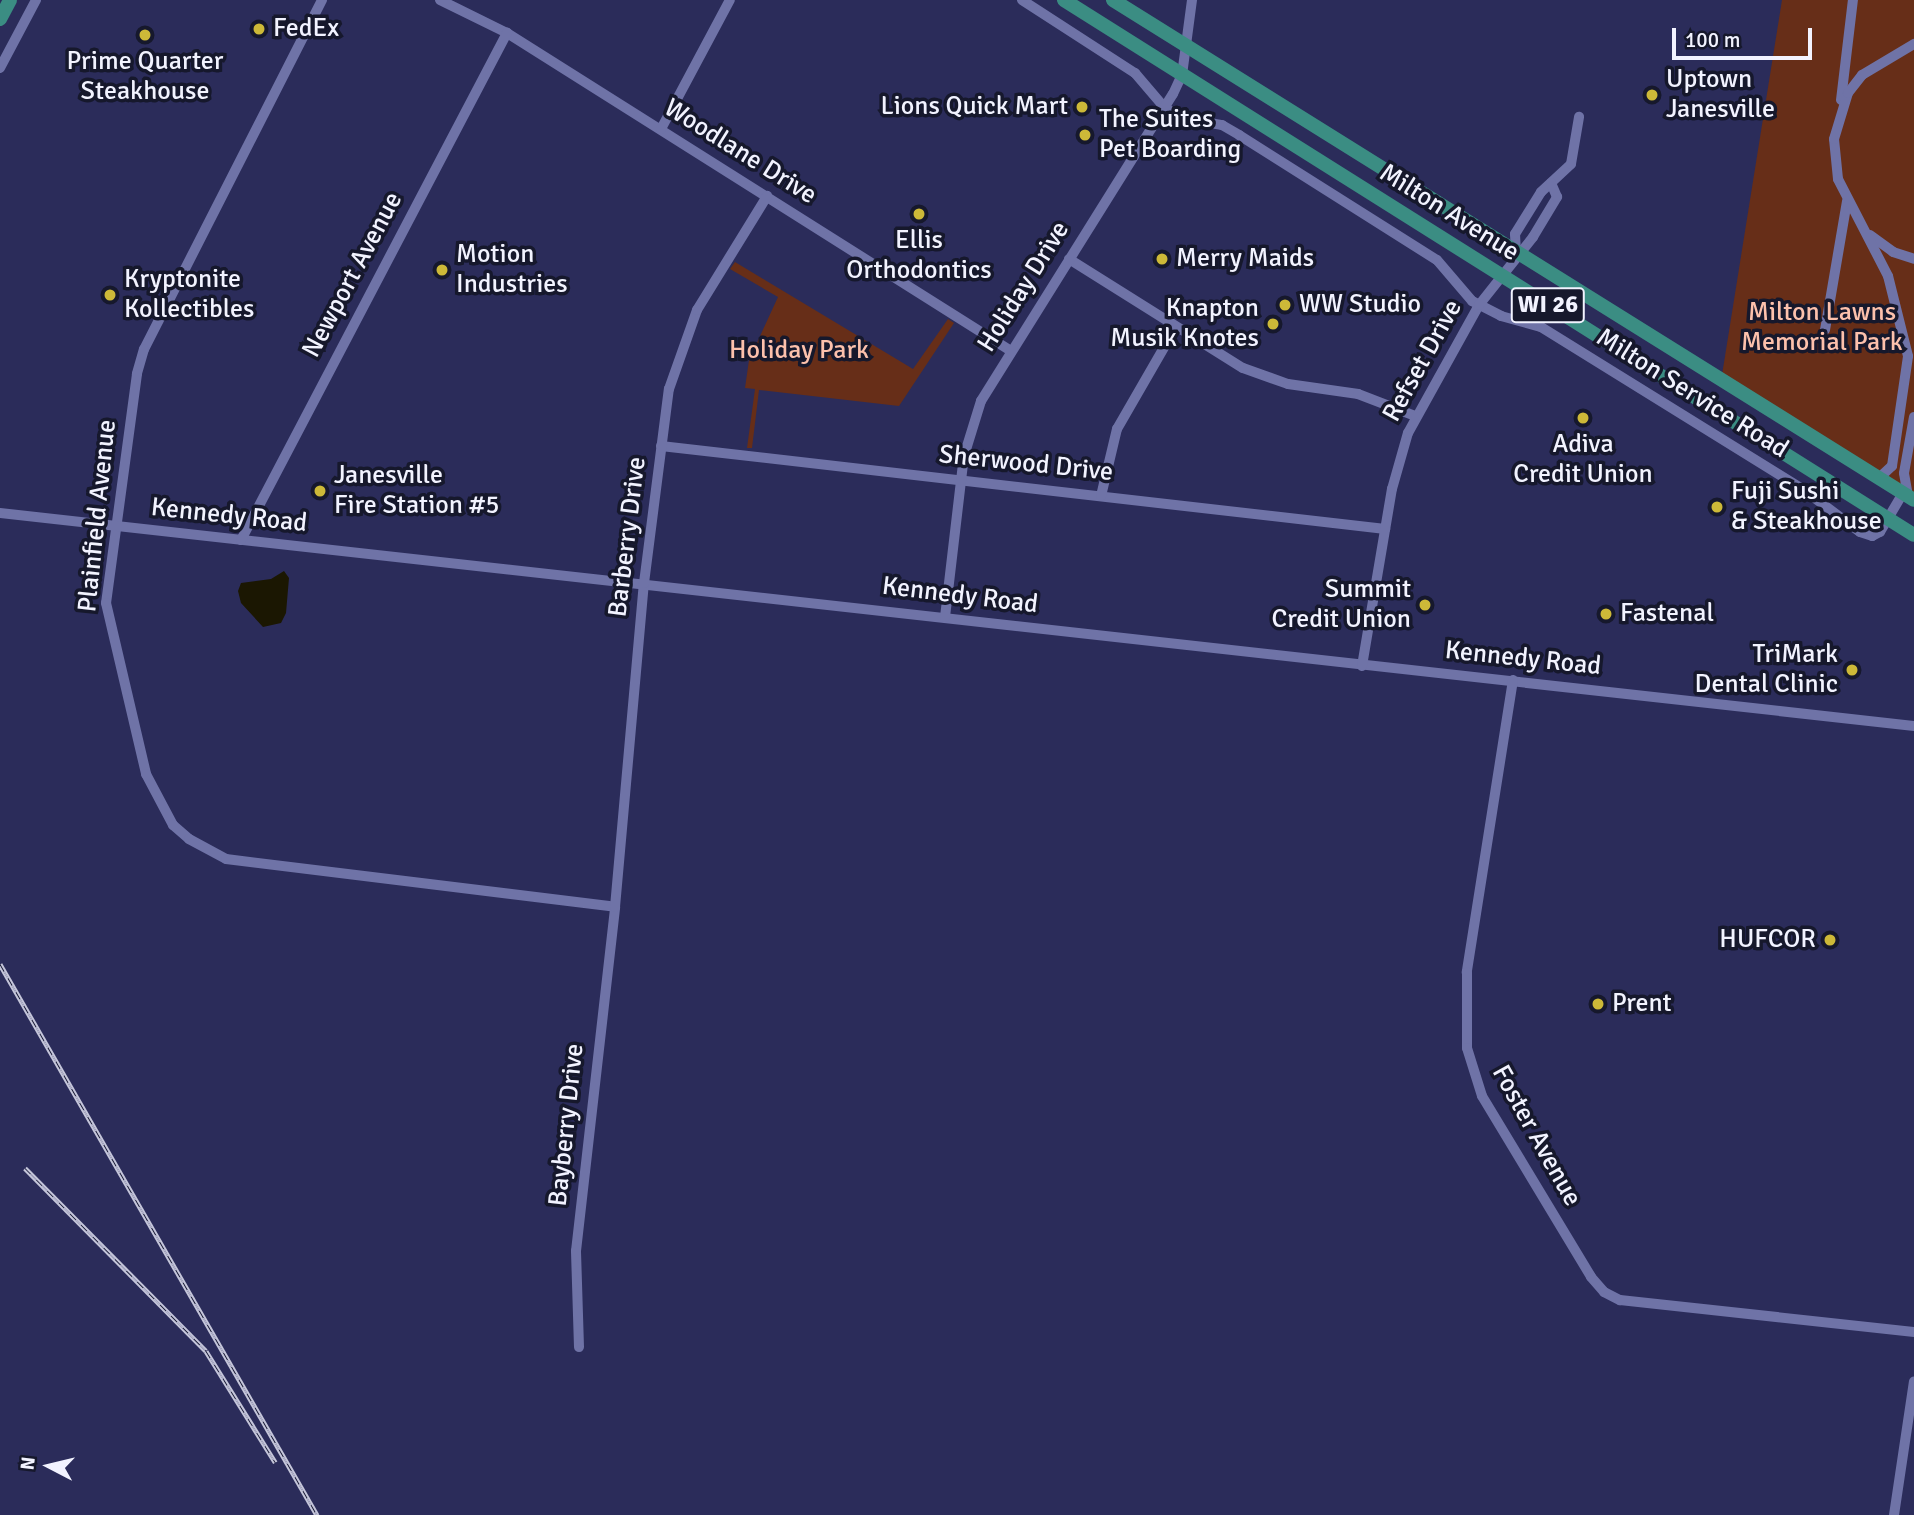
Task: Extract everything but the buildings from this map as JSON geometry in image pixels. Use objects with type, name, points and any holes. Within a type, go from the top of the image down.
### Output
[{"type":"main road","points":[[0,19],[10,0]]},
{"type":"main road","name":"Milton Avenue","points":[[1064,0],[1914,535]]},
{"type":"main road","name":"Milton Avenue","points":[[1113,0],[1908,496]]},
{"type":"street","points":[[0,68],[36,0]]},
{"type":"street","name":"Plainfield Avenue","points":[[322,0],[144,349],[106,603],[111,636],[154,795],[189,839],[226,859],[615,908]]},
{"type":"street","name":"Woodlane Drive","points":[[440,0],[507,33],[1011,351]]},
{"type":"street","points":[[661,128],[730,0]]},
{"type":"street","name":"Milton Service Road","points":[[1022,0],[1126,66],[1164,107],[1181,118],[1222,125],[1437,260],[1465,295],[1479,305],[1541,327],[1804,490],[1860,532],[1877,535],[1888,520]]},
{"type":"street","name":"Holiday Drive","points":[[945,617],[968,436],[981,401],[1182,75],[1192,0]]},
{"type":"street","points":[[1853,0],[1833,160],[1847,201],[1866,231],[1887,274],[1911,354],[1892,466],[1879,478]]},
{"type":"street","name":"Newport Avenue","points":[[241,540],[507,33]]},
{"type":"street","points":[[1837,124],[1848,93],[1869,70],[1914,44]]},
{"type":"street","points":[[1847,57],[1856,67],[1869,70]]},
{"type":"street","points":[[1516,253],[1515,234],[1552,183],[1571,164],[1578,117]]},
{"type":"street","name":"Refset Drive","points":[[1362,666],[1396,469],[1415,416],[1479,305],[1516,253],[1532,237],[1556,197],[1552,183]]},
{"type":"street","name":"Barberry Drive","points":[[615,908],[644,583],[669,390],[685,337],[767,196]]},
{"type":"street","points":[[1825,330],[1847,201]]},
{"type":"street","points":[[1866,231],[1908,257],[1887,274]]},
{"type":"street","points":[[1069,259],[1176,327],[1267,379],[1358,394],[1415,416]]},
{"type":"street","points":[[1101,496],[1116,429],[1176,327]]},
{"type":"street","points":[[1888,520],[1908,496],[1904,472],[1911,447],[1913,425]]},
{"type":"street","name":"Sherwood Drive","points":[[661,446],[1385,529]]},
{"type":"street","name":"Kennedy Road","points":[[0,513],[1914,726]]},
{"type":"street","name":"Foster Avenue","points":[[1513,680],[1467,972],[1467,1048],[1482,1096],[1591,1277],[1604,1292],[1620,1300],[1914,1332]]},
{"type":"street","name":"Bayberry Drive","points":[[579,1347],[575,1261],[615,908]]},
{"type":"street","points":[[1894,1515],[1914,1381]]},
{"type":"street","points":[[1901,1462],[1914,1464]]},
{"type":"green space","name":"Milton Lawns Memorial Park","points":[[1782,0],[1914,0],[1914,494],[1722,375]]},
{"type":"green space","name":"Holiday Park","points":[[735,262],[913,369],[948,319],[954,323],[899,406],[759,390],[752,448],[747,448],[755,389],[745,388],[749,360],[778,297],[730,269]]},
{"type":"shaded area","points":[[284,571],[289,578],[286,613],[281,623],[263,627],[241,603],[238,591],[241,583],[271,579]]},
{"type":"railway","points":[[0,964],[317,1515]]},
{"type":"railway","points":[[25,1168],[206,1351],[275,1462]]},
{"type":"place","name":"FedEx","points":[[259,29]]},
{"type":"place","name":"Prime Quarter Steakhouse","points":[[145,35]]},
{"type":"place","name":"Uptown Janesville","points":[[1652,95]]},
{"type":"place","name":"Lions Quick Mart","points":[[1082,107]]},
{"type":"place","name":"The Suites Pet Boarding","points":[[1085,135]]},
{"type":"place","name":"Ellis Orthodontics","points":[[919,214]]},
{"type":"place","name":"Merry Maids","points":[[1162,259]]},
{"type":"place","name":"Motion Industries","points":[[442,270]]},
{"type":"place","name":"Kryptonite Kollectibles","points":[[110,295]]},
{"type":"place","name":"WW Studio","points":[[1285,305]]},
{"type":"place","name":"Knapton Musik Knotes","points":[[1273,324]]},
{"type":"place","name":"Adiva Credit Union","points":[[1583,418]]},
{"type":"place","name":"Janesville Fire Station #5","points":[[320,491]]},
{"type":"place","name":"Fuji Sushi & Steakhouse","points":[[1717,507]]},
{"type":"place","name":"Summit Credit Union","points":[[1425,605]]},
{"type":"place","name":"Fastenal","points":[[1606,614]]},
{"type":"place","name":"TriMark Dental Clinic","points":[[1852,670]]},
{"type":"place","name":"HUFCOR","points":[[1830,940]]},
{"type":"place","name":"Prent","points":[[1598,1004]]}]
